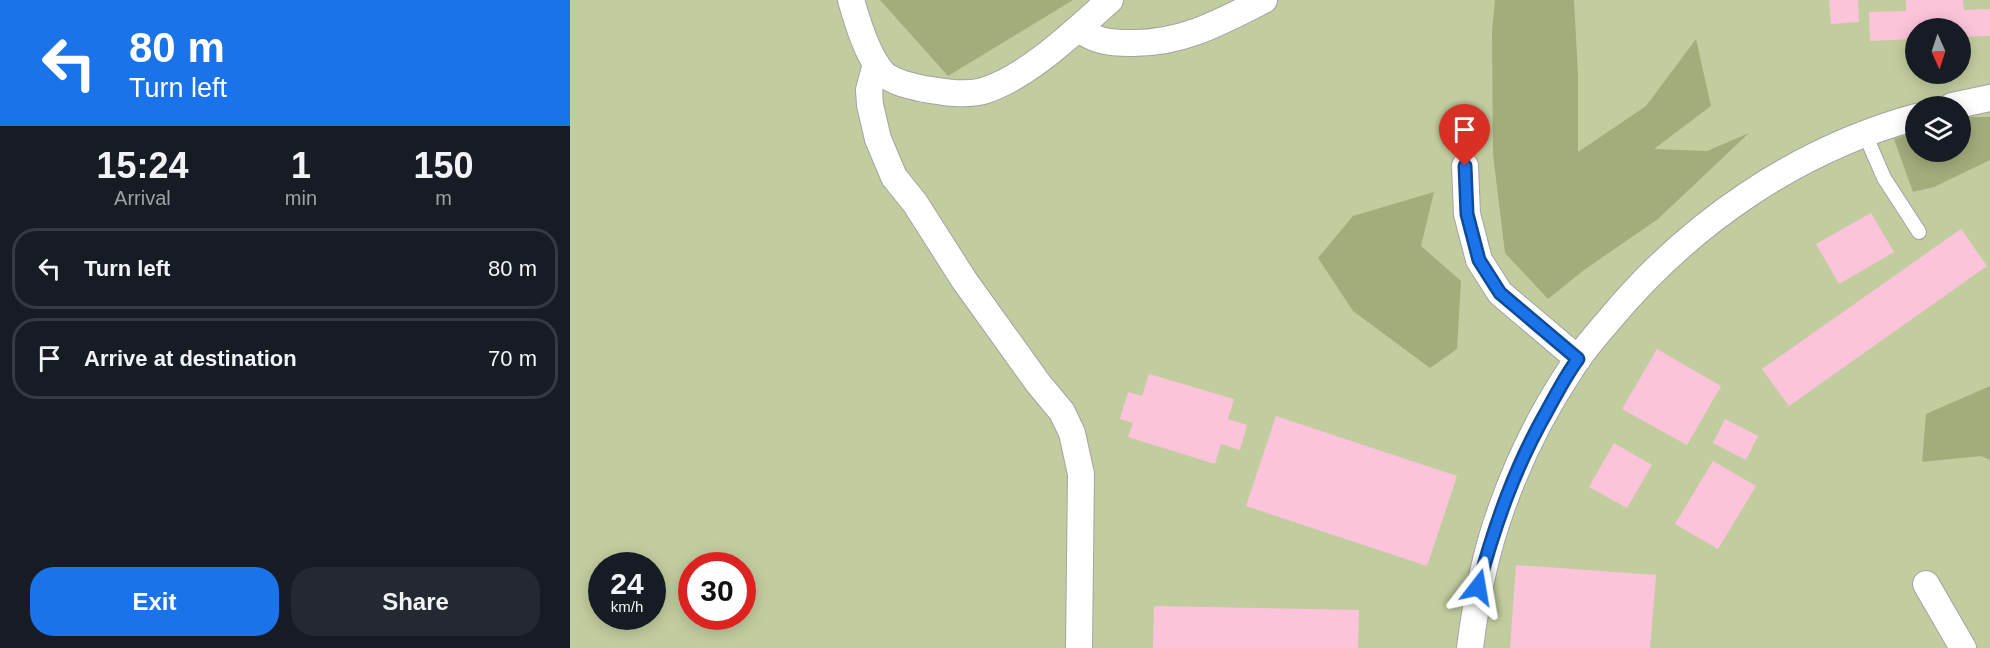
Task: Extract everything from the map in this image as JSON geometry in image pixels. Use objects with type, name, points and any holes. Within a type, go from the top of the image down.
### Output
[{"type":"street","points":[[851,0],[858,23],[876,64],[884,75],[920,88],[964,94],[983,91],[1022,71],[1078,29],[1110,0]]},
{"type":"street","points":[[1078,29],[1098,41],[1117,43],[1175,40],[1210,27],[1264,0]]},
{"type":"street","points":[[876,64],[869,90],[870,105],[878,139],[894,177],[915,203],[964,280],[1038,383],[1062,412],[1072,433],[1081,474],[1079,648]]},
{"type":"street","points":[[1971,102],[1990,98]]},
{"type":"street","points":[[1470,648],[1478,587],[1502,507],[1536,430],[1578,359],[1625,301],[1648,276],[1704,226],[1744,197],[1810,158],[1865,134],[1905,121]]},
{"type":"street","points":[[1465,166],[1467,214],[1479,260],[1500,293],[1578,359]]},
{"type":"street","points":[[1926,584],[1963,648]]},
{"type":"lane","points":[[1865,134],[1884,178],[1918,232]]},
{"type":"green space","points":[[570,0],[1990,0],[1990,648],[570,648]]},
{"type":"green space","points":[[880,0],[1073,0],[948,76]]},
{"type":"green space","points":[[1495,0],[1574,0],[1578,74],[1578,152],[1646,106],[1696,39],[1711,106],[1654,149],[1707,151],[1749,133],[1658,219],[1584,270],[1548,299],[1505,253],[1493,154],[1492,32]]},
{"type":"green space","points":[[1971,117],[1990,117],[1990,160],[1934,187],[1913,192],[1894,139],[1905,135],[1905,162],[1971,162]]},
{"type":"green space","points":[[1434,192],[1421,246],[1461,281],[1457,349],[1430,368],[1353,311],[1318,258],[1353,216]]},
{"type":"green space","points":[[1990,386],[1990,460],[1981,456],[1922,462],[1926,414]]},
{"type":"building","points":[[1829,0],[1858,0],[1859,22],[1831,24]]},
{"type":"building","points":[[1906,0],[1963,0],[1964,10],[1990,9],[1990,36],[1971,37],[1971,18],[1905,18],[1905,39],[1870,41],[1869,12],[1906,11]]},
{"type":"building","points":[[1871,213],[1894,252],[1839,284],[1816,244]]},
{"type":"building","points":[[1961,229],[1987,266],[1789,406],[1762,369]]},
{"type":"building","points":[[1657,349],[1721,386],[1687,445],[1622,409]]},
{"type":"building","points":[[1149,374],[1234,399],[1228,419],[1247,425],[1240,450],[1221,444],[1215,464],[1128,437],[1133,423],[1120,419],[1128,392],[1142,396]]},
{"type":"building","points":[[1276,416],[1457,476],[1427,566],[1246,506]]},
{"type":"building","points":[[1725,419],[1758,436],[1746,460],[1713,443]]},
{"type":"building","points":[[1614,443],[1652,465],[1627,508],[1589,487]]},
{"type":"building","points":[[1713,461],[1756,486],[1718,549],[1675,524]]},
{"type":"building","points":[[1516,565],[1656,575],[1650,648],[1510,648]]},
{"type":"building","points":[[1154,606],[1359,610],[1358,648],[1153,648]]},
{"type":"route","points":[[1465,166],[1467,214],[1479,260],[1500,293],[1578,359],[1547,410],[1520,463],[1502,507],[1478,587]]}]
